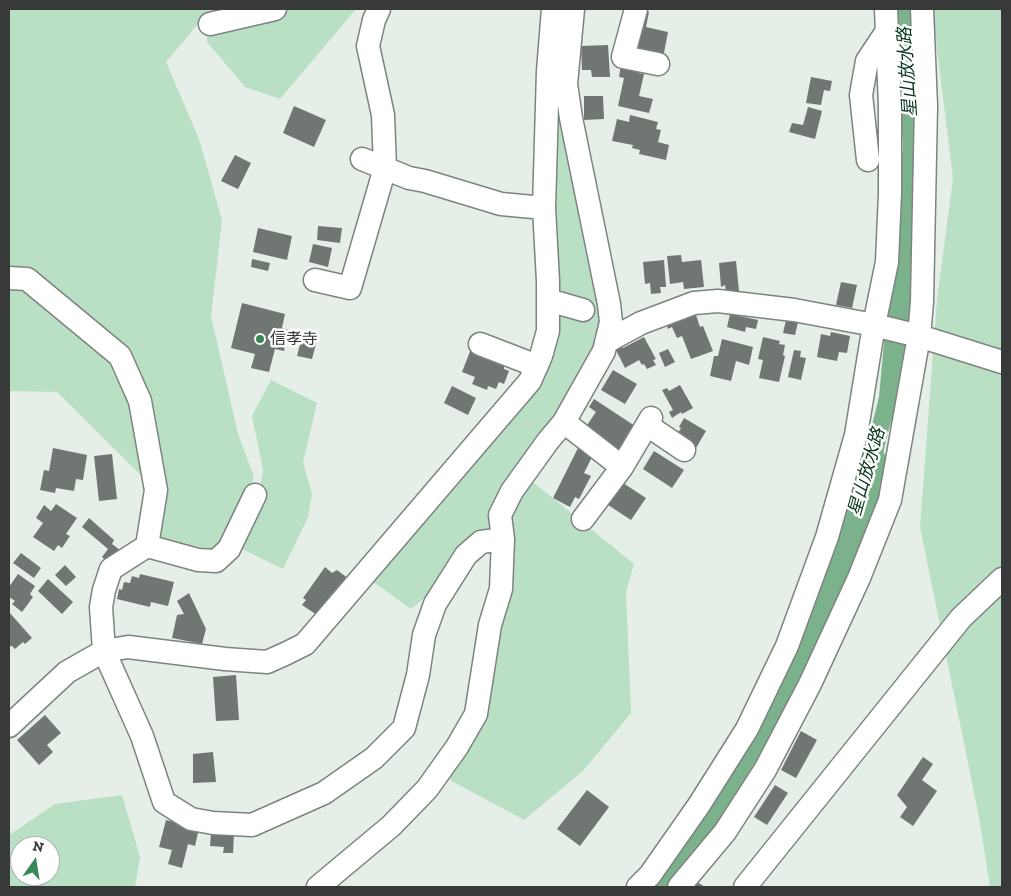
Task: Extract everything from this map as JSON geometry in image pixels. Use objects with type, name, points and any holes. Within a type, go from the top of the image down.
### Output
[{"type":"street","points":[[210,24],[275,9]]},
{"type":"street","points":[[315,280],[350,288],[385,168],[383,115],[368,46],[374,20],[379,9]]},
{"type":"street","points":[[9,726],[67,672],[104,651],[128,646],[225,659],[267,662],[305,644],[530,381],[541,356],[548,331],[548,282],[544,208],[548,71],[553,9]]},
{"type":"street","points":[[318,887],[391,826],[427,789],[457,747],[476,714],[490,625],[501,590],[503,539],[500,515],[512,491],[564,422],[604,351],[611,322],[609,304],[571,118],[566,84],[573,9]]},
{"type":"street","points":[[636,9],[623,57],[658,64]]},
{"type":"street","points":[[638,887],[650,875],[699,805],[747,729],[787,646],[827,537],[856,435],[874,325],[887,262],[890,193],[890,107],[886,9]]},
{"type":"street","points":[[678,887],[725,832],[765,770],[810,684],[859,578],[890,500],[919,336],[922,302],[926,106],[922,9]]},
{"type":"street","points":[[868,160],[861,95],[867,61],[887,31]]},
{"type":"street","points":[[362,159],[409,178],[501,204],[544,208]]},
{"type":"street","points":[[9,278],[27,279],[120,356],[140,401],[156,490],[147,546]]},
{"type":"street","points":[[548,300],[583,310]]},
{"type":"street","points":[[606,342],[642,323],[694,304],[718,301],[794,310],[874,325],[919,336],[1002,362]]},
{"type":"street","points":[[480,344],[537,366]]},
{"type":"street","points":[[564,422],[622,467]]},
{"type":"street","points":[[583,519],[622,467],[649,422],[684,450]]},
{"type":"street","points":[[255,495],[229,549],[216,561],[198,560],[147,546],[111,569],[100,607],[104,651],[142,736],[164,802],[191,819],[213,823],[252,825],[324,793],[374,758],[404,728],[418,675],[424,635],[435,604],[466,555],[481,542],[503,539]]},
{"type":"street","points":[[745,887],[961,618],[1002,578]]},
{"type":"shaded area","points":[[9,9],[248,9],[198,24],[166,62],[199,139],[222,220],[211,316],[238,434],[254,477],[225,553],[148,543],[156,490],[57,392],[9,391]]},
{"type":"shaded area","points":[[266,9],[356,9],[280,99],[245,87],[207,42],[207,32]]},
{"type":"shaded area","points":[[932,9],[1002,9],[1002,887],[990,887],[979,817],[920,527],[937,300],[953,178]]},
{"type":"shaded area","points":[[548,98],[569,108],[609,304],[604,351],[528,478],[634,564],[626,592],[631,713],[583,771],[524,820],[450,780],[485,660],[496,540],[411,609],[368,578],[534,358],[548,317]]},
{"type":"shaded area","points":[[271,380],[317,403],[303,462],[312,494],[308,517],[283,569],[234,545],[258,498],[263,470],[252,416]]},
{"type":"shaded area","points":[[122,795],[140,857],[135,887],[9,887],[9,835],[55,804]]},
{"type":"water","points":[[891,9],[916,9],[921,111],[909,357],[886,440],[869,523],[853,501],[879,397],[903,146]]},
{"type":"building","points":[[638,10],[649,12],[646,27],[668,32],[663,58],[629,51]]},
{"type":"building","points":[[608,45],[610,77],[592,77],[591,70],[582,70],[581,46]]},
{"type":"building","points":[[621,65],[639,69],[638,73],[644,74],[639,96],[653,99],[649,113],[618,106],[624,78],[619,77]]},
{"type":"building","points":[[811,77],[832,81],[830,91],[824,90],[821,105],[806,103]]},
{"type":"building","points":[[584,96],[603,96],[604,119],[584,120]]},
{"type":"building","points":[[294,106],[326,120],[314,147],[283,133]]},
{"type":"building","points":[[808,107],[822,111],[815,139],[789,132],[792,123],[803,125]]},
{"type":"building","points":[[630,115],[658,122],[656,129],[661,130],[658,142],[669,145],[666,160],[639,154],[640,150],[632,148],[633,145],[612,141],[617,119],[629,122]]},
{"type":"building","points":[[235,155],[251,163],[238,189],[221,181]]},
{"type":"building","points":[[318,226],[342,228],[340,243],[317,240]]},
{"type":"building","points":[[258,228],[292,236],[287,260],[253,252]]},
{"type":"building","points":[[313,244],[332,248],[328,267],[309,262]]},
{"type":"building","points":[[681,255],[682,262],[701,260],[704,287],[684,289],[683,282],[670,284],[667,256]]},
{"type":"building","points":[[252,259],[270,263],[268,271],[251,267]]},
{"type":"building","points":[[664,260],[666,287],[660,287],[661,293],[651,294],[650,283],[645,284],[643,262]]},
{"type":"building","points":[[736,261],[739,291],[726,292],[725,285],[721,287],[719,263]]},
{"type":"building","points":[[841,282],[857,285],[852,308],[836,305]]},
{"type":"building","name":"信孝寺","points":[[242,303],[285,314],[282,328],[289,330],[284,351],[275,349],[269,372],[251,368],[255,354],[231,348]]},
{"type":"building","points":[[695,312],[700,327],[703,326],[713,351],[691,359],[682,336],[677,338],[672,327],[668,329],[666,323]]},
{"type":"building","points":[[730,314],[758,320],[756,329],[746,327],[745,332],[727,327]]},
{"type":"building","points":[[786,320],[798,322],[795,335],[783,333]]},
{"type":"building","points":[[831,332],[850,336],[847,353],[839,352],[837,361],[817,357],[821,334],[830,336]]},
{"type":"building","points":[[302,337],[317,340],[312,359],[297,356]]},
{"type":"building","points":[[644,337],[656,359],[653,360],[656,365],[647,369],[639,360],[625,368],[614,346],[621,343],[623,348]]},
{"type":"building","points":[[763,337],[780,341],[779,344],[785,345],[783,355],[785,356],[779,382],[759,378],[763,360],[758,359]]},
{"type":"building","points":[[722,339],[753,347],[749,365],[736,361],[731,381],[710,376],[714,356],[718,356]]},
{"type":"building","points":[[471,349],[504,362],[504,369],[509,371],[504,384],[499,382],[496,389],[488,386],[487,390],[472,384],[475,377],[462,372]]},
{"type":"building","points":[[668,349],[675,362],[665,367],[659,353]]},
{"type":"building","points":[[794,350],[801,351],[800,357],[806,358],[801,380],[788,377]]},
{"type":"building","points":[[613,370],[637,384],[625,404],[601,390]]},
{"type":"building","points":[[680,385],[693,408],[682,414],[681,412],[672,418],[669,412],[673,410],[662,390],[667,388],[669,391]]},
{"type":"building","points":[[452,386],[476,398],[468,415],[444,403]]},
{"type":"building","points":[[594,399],[635,426],[619,451],[585,428],[596,412],[589,407]]},
{"type":"building","points":[[684,418],[706,431],[696,448],[676,436]]},
{"type":"building","points":[[53,448],[87,455],[83,480],[76,479],[74,491],[56,488],[55,493],[40,490],[44,470],[49,471]]},
{"type":"building","points":[[578,448],[593,455],[584,473],[591,476],[579,499],[575,497],[570,507],[553,498]]},
{"type":"building","points":[[654,451],[684,470],[672,488],[643,469]]},
{"type":"building","points":[[112,454],[117,499],[99,501],[94,456]]},
{"type":"building","points":[[623,483],[646,498],[631,520],[608,505]]},
{"type":"building","points":[[56,504],[77,518],[66,534],[70,536],[62,548],[58,545],[54,551],[33,537],[43,523],[36,518],[44,505],[51,511]]},
{"type":"building","points":[[89,518],[114,540],[112,544],[120,550],[109,563],[102,557],[108,549],[82,527]]},
{"type":"building","points":[[21,553],[41,568],[34,578],[13,563]]},
{"type":"building","points":[[65,565],[76,577],[66,586],[55,575]]},
{"type":"building","points":[[325,567],[332,573],[337,570],[349,579],[320,617],[302,605],[306,600],[303,598]]},
{"type":"building","points":[[18,574],[35,586],[30,594],[33,597],[22,612],[12,604],[15,601],[9,597],[9,587]]},
{"type":"building","points":[[140,574],[174,582],[168,606],[151,602],[150,607],[117,599],[119,589],[122,590],[124,582],[130,583],[132,576],[139,578]]},
{"type":"building","points":[[48,579],[73,602],[62,614],[38,591]]},
{"type":"building","points":[[189,593],[206,629],[202,644],[172,638],[177,615],[184,614],[177,601]]},
{"type":"building","points":[[9,612],[32,638],[25,644],[23,642],[15,649],[9,646]]},
{"type":"building","points":[[236,675],[239,720],[216,721],[213,677]]},
{"type":"building","points":[[45,715],[61,733],[47,745],[53,752],[39,765],[17,740]]},
{"type":"building","points":[[801,731],[817,740],[796,778],[781,770]]},
{"type":"building","points":[[213,752],[216,782],[193,783],[193,754]]},
{"type":"building","points":[[923,757],[933,764],[922,780],[937,791],[913,826],[900,817],[907,807],[897,795]]},
{"type":"building","points":[[775,785],[788,793],[767,825],[754,817]]},
{"type":"building","points":[[587,790],[609,807],[580,846],[557,829]]},
{"type":"building","points":[[166,820],[199,828],[195,846],[188,844],[182,868],[168,864],[172,850],[159,847]]},
{"type":"building","points":[[211,832],[234,834],[233,853],[223,853],[224,847],[210,846]]},
{"type":"building","points":[[697,882],[705,887],[693,887]]},
{"type":"waterway","name":"星山放水路","points":[[662,887],[703,839],[748,768],[787,697],[817,628],[871,464]]},
{"type":"place","name":"信孝寺","points":[[260,339]]}]
